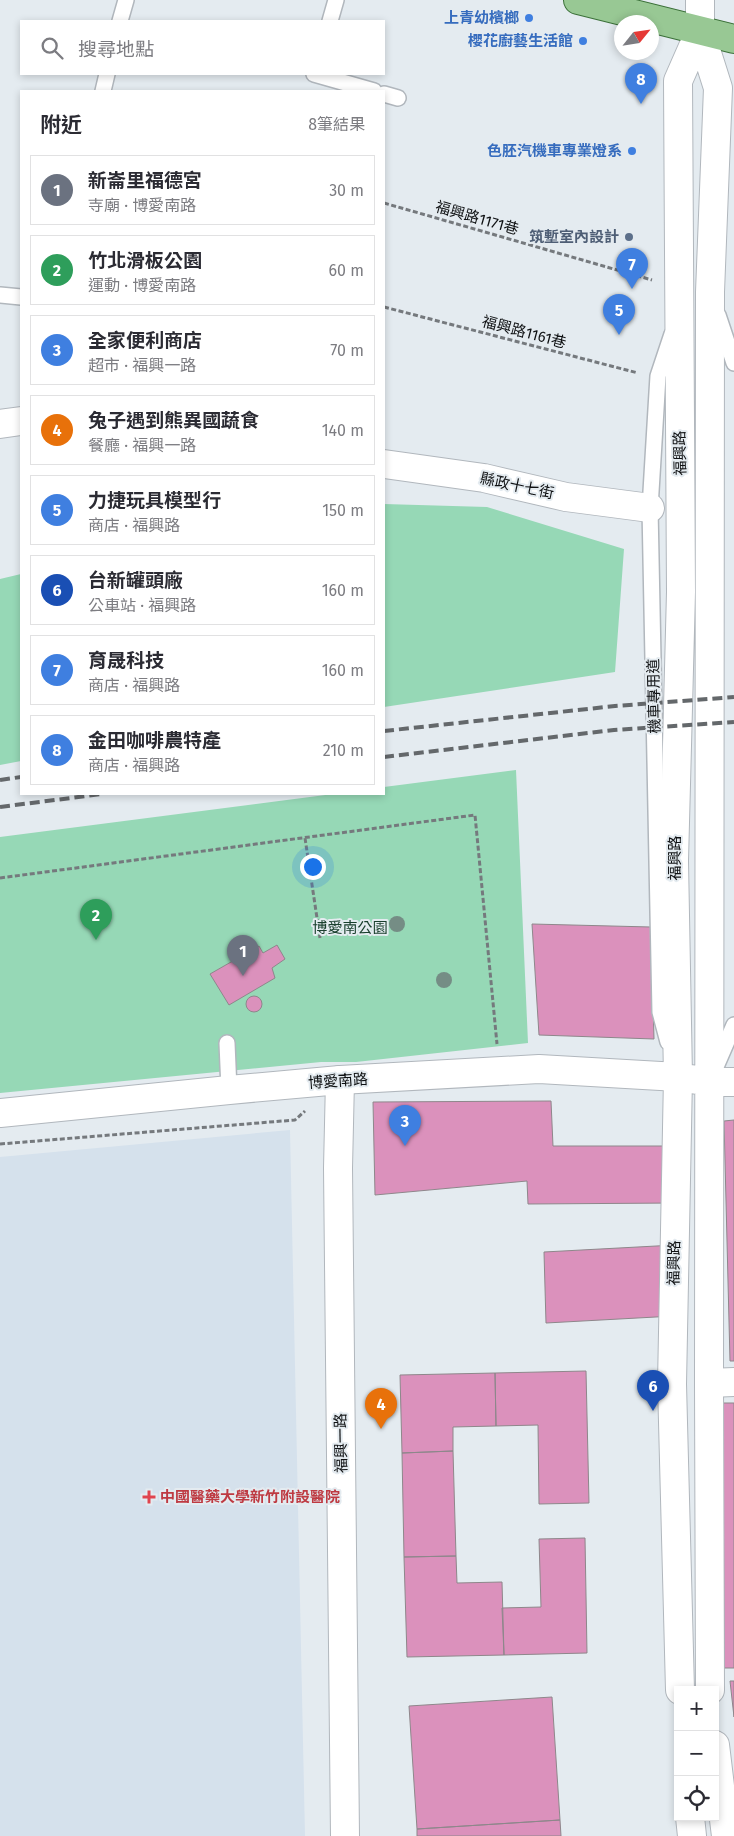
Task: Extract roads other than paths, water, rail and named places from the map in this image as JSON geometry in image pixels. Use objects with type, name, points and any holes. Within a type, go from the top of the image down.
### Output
[{"type":"main road","points":[[578,0],[734,39]]},
{"type":"street","name":"福興路","points":[[700,0],[700,31],[718,88],[710,292],[722,1082],[721,1382],[710,1686]]},
{"type":"street","name":"福興路","points":[[680,1686],[672,1384],[678,1077],[674,861],[681,592],[678,81],[700,31]]},
{"type":"street","points":[[0,424],[20,421]]},
{"type":"street","name":"縣政十七街","points":[[385,464],[484,478],[566,497],[650,508]]},
{"type":"street","name":"博愛南路","points":[[0,1113],[340,1080],[539,1069],[678,1077],[722,1082]]},
{"type":"street","name":"福興一路","points":[[340,1080],[338,1168],[345,1836]]},
{"type":"street","points":[[719,1776],[726,1836]]},
{"type":"street","points":[[690,1821],[692,1836]]},
{"type":"lane","points":[[120,20],[126,0]]},
{"type":"lane","points":[[330,20],[336,0]]},
{"type":"lane","points":[[103,90],[107,75]]},
{"type":"lane","points":[[317,75],[370,90]]},
{"type":"lane","points":[[710,292],[734,363]]},
{"type":"lane","points":[[0,295],[20,297]]},
{"type":"lane","name":"機車專用道","points":[[678,1077],[660,1012],[650,508],[658,376],[679,316]]},
{"type":"lane","points":[[722,1082],[734,1025]]},
{"type":"lane","points":[[227,1043],[229,1090]]},
{"type":"railway","points":[[385,731],[615,706],[734,697]]},
{"type":"railway","points":[[385,757],[614,730],[734,722]]},
{"type":"railway","points":[[0,780],[20,777]]},
{"type":"railway","points":[[0,807],[94,795]]},
{"type":"place","name":"上青幼檳榔","points":[[529,18]]},
{"type":"place","name":"櫻花廚藝生活館","points":[[583,41]]},
{"type":"place","name":"金田咖啡農特產","points":[[641,104]]},
{"type":"place","name":"色胚汽機車專業燈系","points":[[632,151]]},
{"type":"place","name":"筑塹室內設計","points":[[629,237]]},
{"type":"place","name":"育晟科技","points":[[632,289]]},
{"type":"place","name":"力捷玩具模型行","points":[[619,335]]},
{"type":"place","name":"竹北滑板公園","points":[[96,940]]},
{"type":"place","name":"新崙里福德宮","points":[[243,976]]},
{"type":"place","name":"全家便利商店","points":[[405,1146]]},
{"type":"place","name":"台新罐頭廠","points":[[653,1411]]},
{"type":"place","name":"兔子遇到熊異國蔬食","points":[[381,1429]]},
{"type":"place","name":"中國醫藥大學新竹附設醫院","points":[[149,1497]]},
{"type":"park label","name":"博愛南公園","points":[[350,928]]}]
